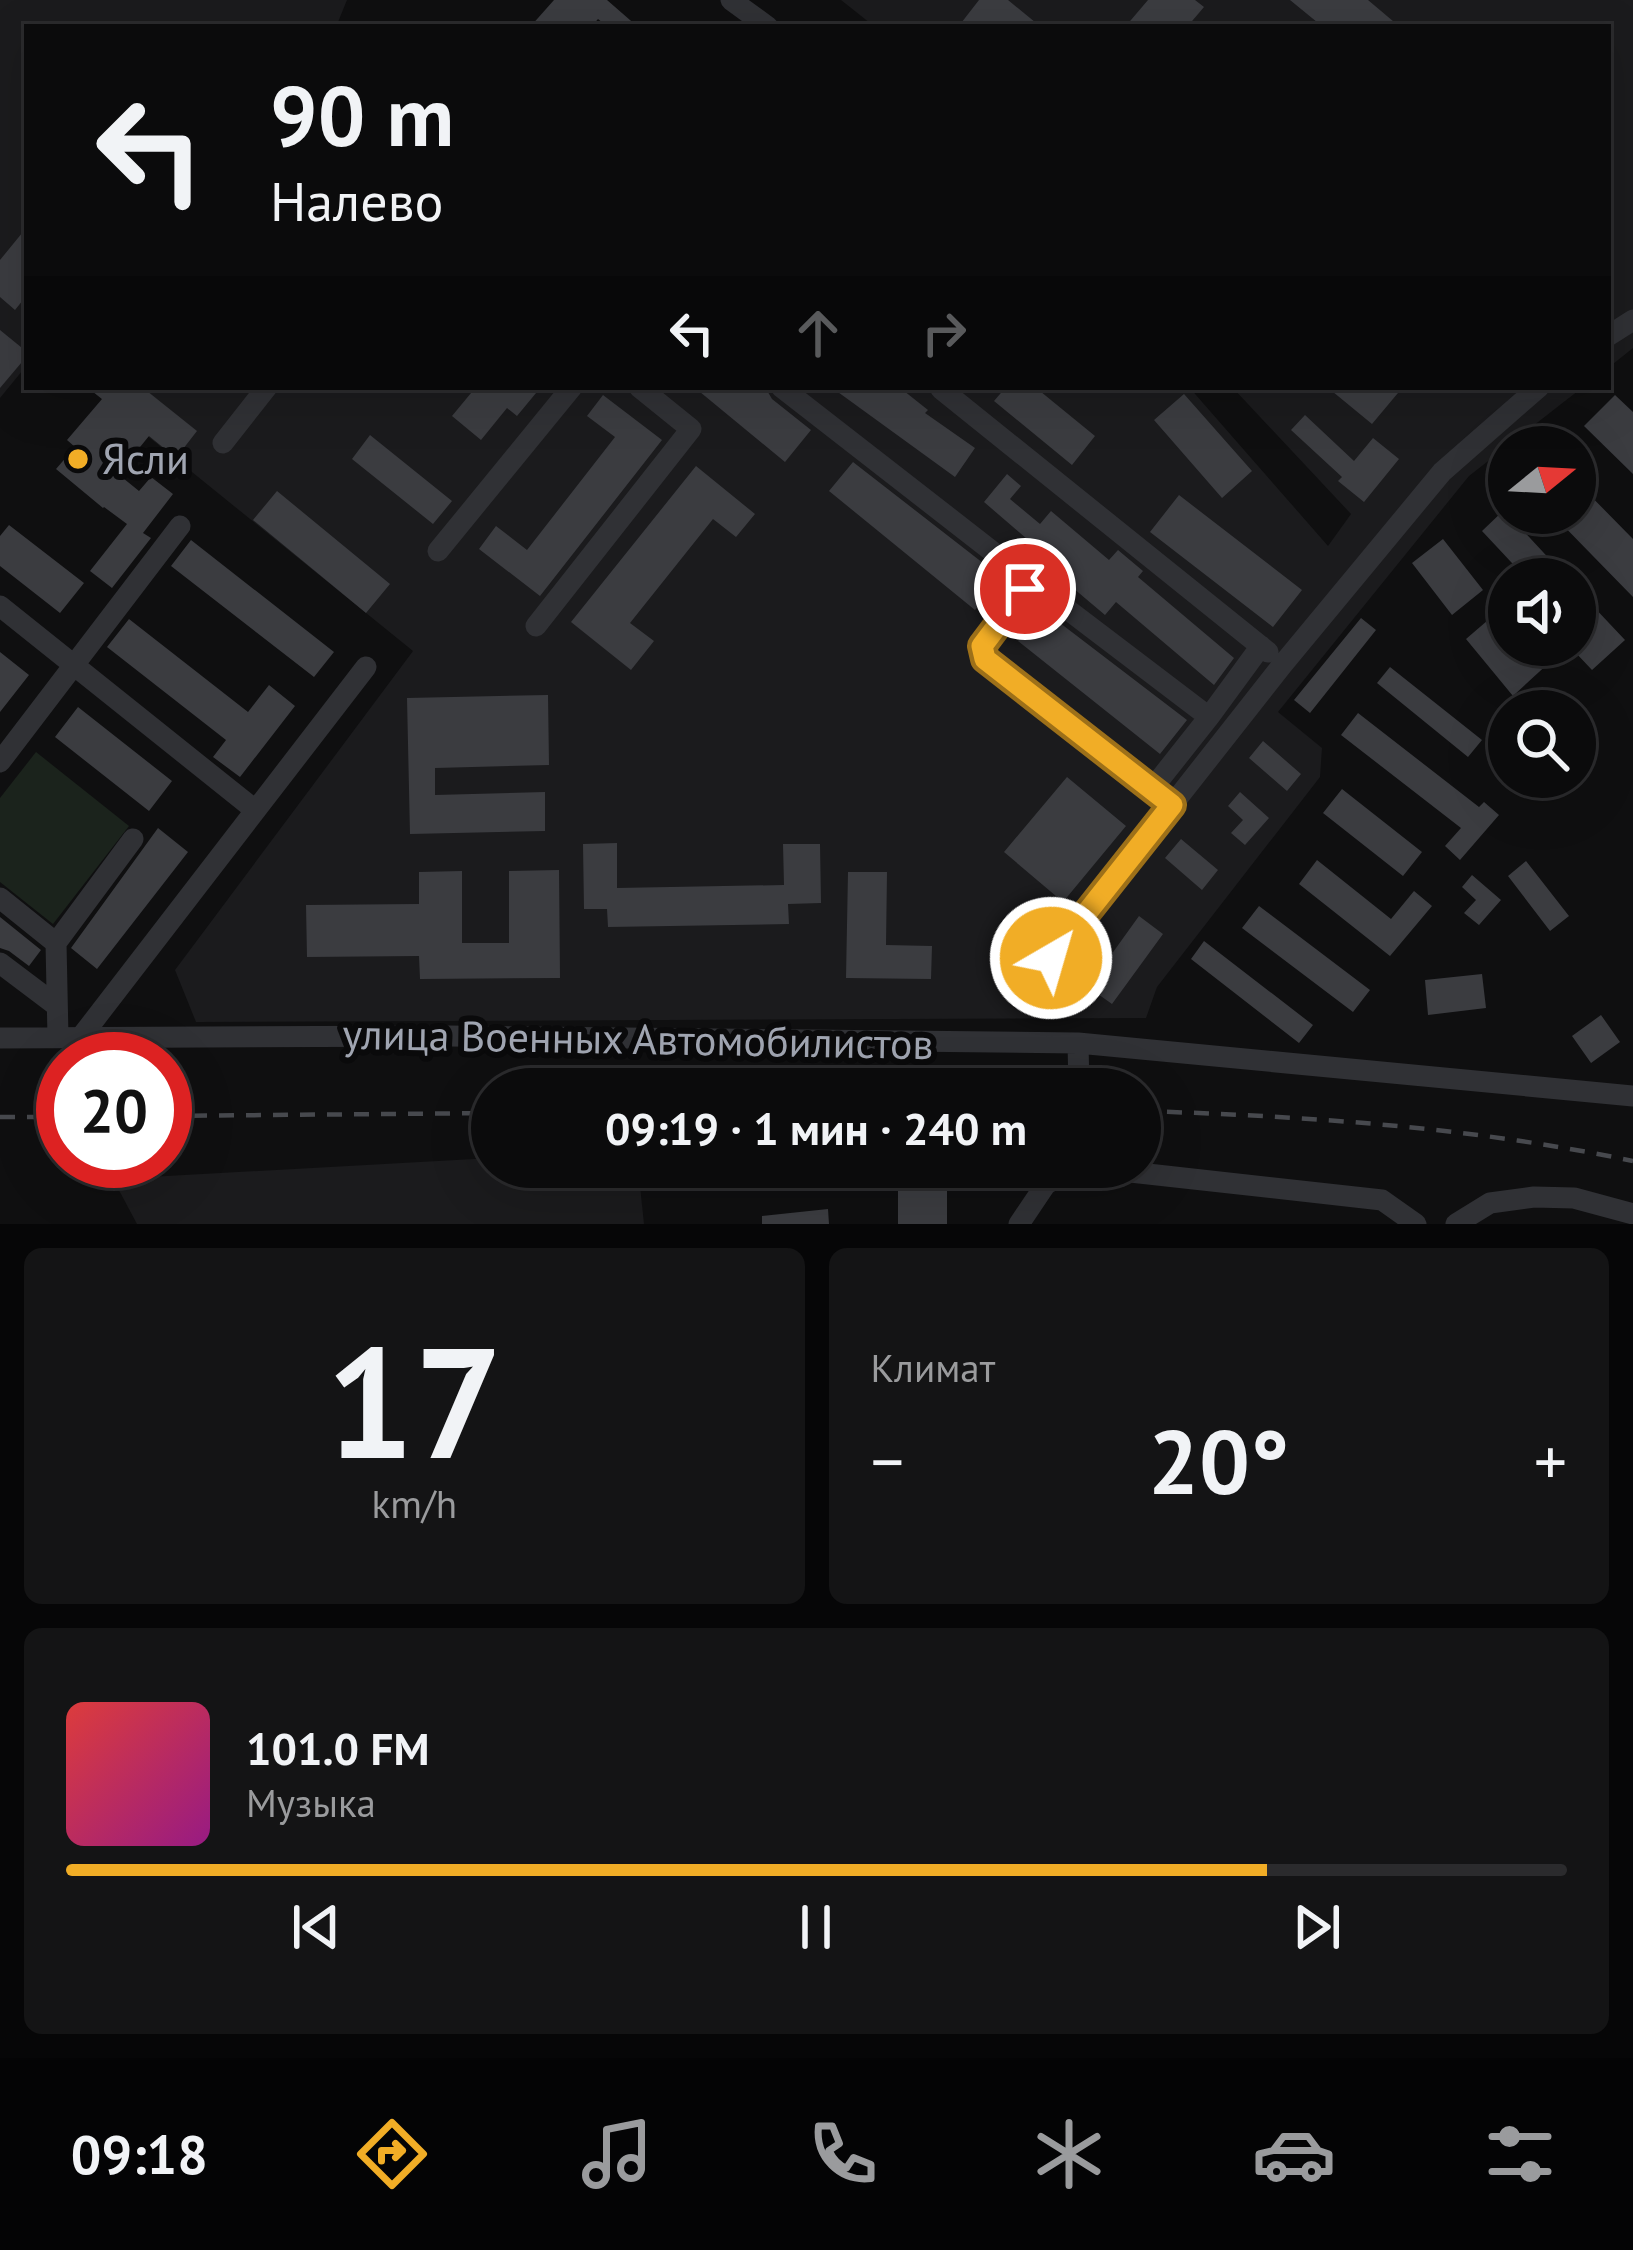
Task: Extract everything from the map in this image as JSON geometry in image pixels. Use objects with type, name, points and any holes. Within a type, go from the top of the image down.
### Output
[{"type":"street","points":[[731,0],[764,24]]},
{"type":"street","points":[[223,443],[265,390]]},
{"type":"street","points":[[438,551],[570,390]]},
{"type":"street","points":[[536,626],[691,429],[643,390]]},
{"type":"street","points":[[785,390],[1209,717]]},
{"type":"street","points":[[942,390],[1283,664]]},
{"type":"street","points":[[1051,958],[1442,472],[1536,390]]},
{"type":"street","points":[[0,762],[180,526]]},
{"type":"street","points":[[1038,586],[1025,589],[982,646],[985,659],[1172,805]]},
{"type":"street","points":[[0,606],[255,810]]},
{"type":"street","points":[[1152,790],[1261,646]]},
{"type":"street","points":[[74,1032],[366,667]]},
{"type":"street","points":[[68,1032],[57,1006],[56,944],[134,839]]},
{"type":"street","points":[[0,898],[56,944]]},
{"type":"street","points":[[0,963],[57,1006]]},
{"type":"street","name":"улица Военных Автомобилистов","points":[[0,1037],[36,1037]]},
{"type":"street","name":"улица Военных Автомобилистов","points":[[192,1037],[1078,1043],[1633,1096]]},
{"type":"street","points":[[1078,1043],[1079,1068]]},
{"type":"street","points":[[1161,1176],[1382,1200],[1416,1224]]},
{"type":"street","points":[[1019,1224],[1043,1188]]},
{"type":"street","points":[[1456,1224],[1490,1203],[1534,1197],[1574,1198],[1633,1214]]},
{"type":"shaded area","points":[[0,0],[347,0],[337,24],[24,24],[24,369],[0,398]]},
{"type":"shaded area","points":[[841,0],[1633,0],[1633,348],[1611,366],[1611,24],[871,24]]},
{"type":"shaded area","points":[[91,390],[1192,390],[1328,546],[1351,514],[1235,390],[1579,390],[1533,426],[1488,426],[1488,461],[1469,476],[1278,712],[1322,748],[1320,777],[1157,987],[1146,1018],[196,1022],[175,970],[413,651]]},
{"type":"shaded area","points":[[36,752],[129,826],[53,924],[0,882],[0,798]]},
{"type":"shaded area","points":[[471,1159],[471,1188],[640,1188],[644,1224],[137,1224],[118,1188],[192,1188],[192,1175]]},
{"type":"building","points":[[554,0],[607,0],[635,24],[604,24],[598,19],[594,24],[533,24]]},
{"type":"building","points":[[979,0],[1008,0],[1037,24],[960,24]]},
{"type":"building","points":[[1148,0],[1195,0],[1204,7],[1190,24],[1128,24]]},
{"type":"building","points":[[1290,0],[1368,0],[1396,24],[1319,24]]},
{"type":"building","points":[[24,231],[24,299],[15,310],[0,297],[0,260]]},
{"type":"building","points":[[0,330],[24,350],[24,360],[0,388]]},
{"type":"building","points":[[91,390],[146,390],[197,431],[176,458],[149,436],[118,474],[139,491],[151,477],[173,494],[143,533],[151,538],[112,588],[90,571],[127,524],[56,469],[75,447],[67,440],[102,399]]},
{"type":"building","points":[[474,390],[539,390],[517,416],[507,408],[481,440],[452,416]]},
{"type":"building","points":[[698,390],[767,390],[811,430],[785,462]]},
{"type":"building","points":[[835,390],[903,390],[928,410],[925,413],[975,448],[955,477]]},
{"type":"building","points":[[1003,390],[1039,390],[1095,436],[1072,465],[994,401]]},
{"type":"building","points":[[1331,390],[1400,390],[1372,424]]},
{"type":"building","points":[[1184,394],[1252,471],[1222,498],[1154,420]]},
{"type":"building","points":[[603,395],[662,440],[540,596],[479,549],[496,526],[527,550],[615,437],[587,416]]},
{"type":"building","points":[[1615,395],[1633,412],[1633,474],[1596,438],[1596,426],[1584,426]]},
{"type":"building","points":[[1305,415],[1354,461],[1373,438],[1399,459],[1364,502],[1291,430]]},
{"type":"building","points":[[370,435],[452,501],[433,524],[352,459]]},
{"type":"building","points":[[853,462],[1001,577],[975,610],[829,491]]},
{"type":"building","points":[[696,466],[755,514],[736,537],[713,519],[630,623],[654,641],[631,670],[571,622]]},
{"type":"building","points":[[1007,474],[1021,486],[1010,499],[1040,524],[1051,511],[1109,560],[1118,550],[1143,571],[1138,577],[1234,658],[1214,685],[1116,602],[1105,615],[1022,545],[1027,539],[984,502]]},
{"type":"building","points":[[277,491],[390,584],[366,613],[253,520]]},
{"type":"building","points":[[1179,495],[1302,590],[1273,627],[1150,532]]},
{"type":"building","points":[[1596,501],[1633,539],[1633,597],[1572,534],[1596,534]]},
{"type":"building","points":[[9,525],[84,583],[60,613],[0,566],[0,536]]},
{"type":"building","points":[[1488,525],[1488,534],[1526,534],[1549,558],[1507,558],[1482,531]]},
{"type":"building","points":[[1443,539],[1483,590],[1452,615],[1412,563]]},
{"type":"building","points":[[191,540],[334,652],[314,677],[171,566]]},
{"type":"building","points":[[1596,609],[1625,640],[1592,670],[1588,666],[1596,666]]},
{"type":"building","points":[[1043,610],[1187,720],[1160,754],[1018,641]]},
{"type":"building","points":[[1361,618],[1376,630],[1310,713],[1294,700]]},
{"type":"building","points":[[129,619],[248,712],[269,685],[295,706],[240,777],[213,757],[226,740],[107,647]]},
{"type":"building","points":[[1488,620],[1488,666],[1466,639]]},
{"type":"building","points":[[0,652],[29,675],[0,712]]},
{"type":"building","points":[[1488,666],[1546,666],[1520,690],[1508,690]]},
{"type":"building","points":[[1390,667],[1482,740],[1468,757],[1377,683]]},
{"type":"building","points":[[548,695],[549,765],[435,768],[435,795],[545,792],[545,831],[410,834],[407,698]]},
{"type":"building","points":[[78,707],[172,781],[149,811],[55,737]]},
{"type":"building","points":[[1358,713],[1479,807],[1484,802],[1499,815],[1460,860],[1445,846],[1461,828],[1341,735]]},
{"type":"building","points":[[1263,741],[1301,774],[1287,791],[1249,758]]},
{"type":"building","points":[[1067,777],[1126,826],[1063,902],[1004,852]]},
{"type":"building","points":[[1342,789],[1422,852],[1403,876],[1323,813]]},
{"type":"building","points":[[1240,792],[1269,818],[1245,845],[1231,833],[1243,820],[1228,806]]},
{"type":"building","points":[[158,828],[188,852],[97,969],[71,948]]},
{"type":"building","points":[[1181,839],[1218,870],[1202,890],[1165,858]]},
{"type":"building","points":[[617,843],[617,888],[784,885],[783,844],[820,844],[821,903],[788,904],[789,924],[608,927],[607,909],[584,909],[583,844]]},
{"type":"building","points":[[1317,860],[1391,919],[1414,891],[1432,906],[1390,956],[1299,884]]},
{"type":"building","points":[[1526,861],[1569,916],[1550,931],[1508,876]]},
{"type":"building","points":[[559,870],[560,978],[420,979],[419,956],[307,957],[306,905],[419,904],[419,872],[462,871],[462,943],[509,943],[509,871]]},
{"type":"building","points":[[848,872],[887,872],[886,945],[932,946],[931,979],[846,978]]},
{"type":"building","points":[[1472,875],[1501,900],[1479,925],[1464,913],[1476,900],[1462,887]]},
{"type":"building","points":[[1259,906],[1370,990],[1353,1012],[1242,928]]},
{"type":"building","points":[[1139,916],[1163,934],[1112,1004],[1088,987]]},
{"type":"building","points":[[0,917],[41,950],[29,966],[0,948]]},
{"type":"building","points":[[1204,941],[1313,1025],[1299,1043],[1191,959]]},
{"type":"building","points":[[1482,974],[1486,1008],[1428,1015],[1425,980]]},
{"type":"building","points":[[1601,1015],[1620,1042],[1591,1063],[1572,1036]]},
{"type":"building","points":[[898,1189],[947,1189],[947,1224],[898,1224]]},
{"type":"building","points":[[828,1209],[829,1224],[762,1224],[762,1216]]},
{"type":"railway","points":[[1161,1112],[1388,1125],[1633,1161]]},
{"type":"railway","points":[[192,1116],[471,1113]]},
{"type":"railway","points":[[0,1117],[36,1117]]},
{"type":"place","name":"Ясли","points":[[78,459]]},
{"type":"route","points":[[1025,589],[982,646],[985,659],[1172,805],[1051,958]]}]
